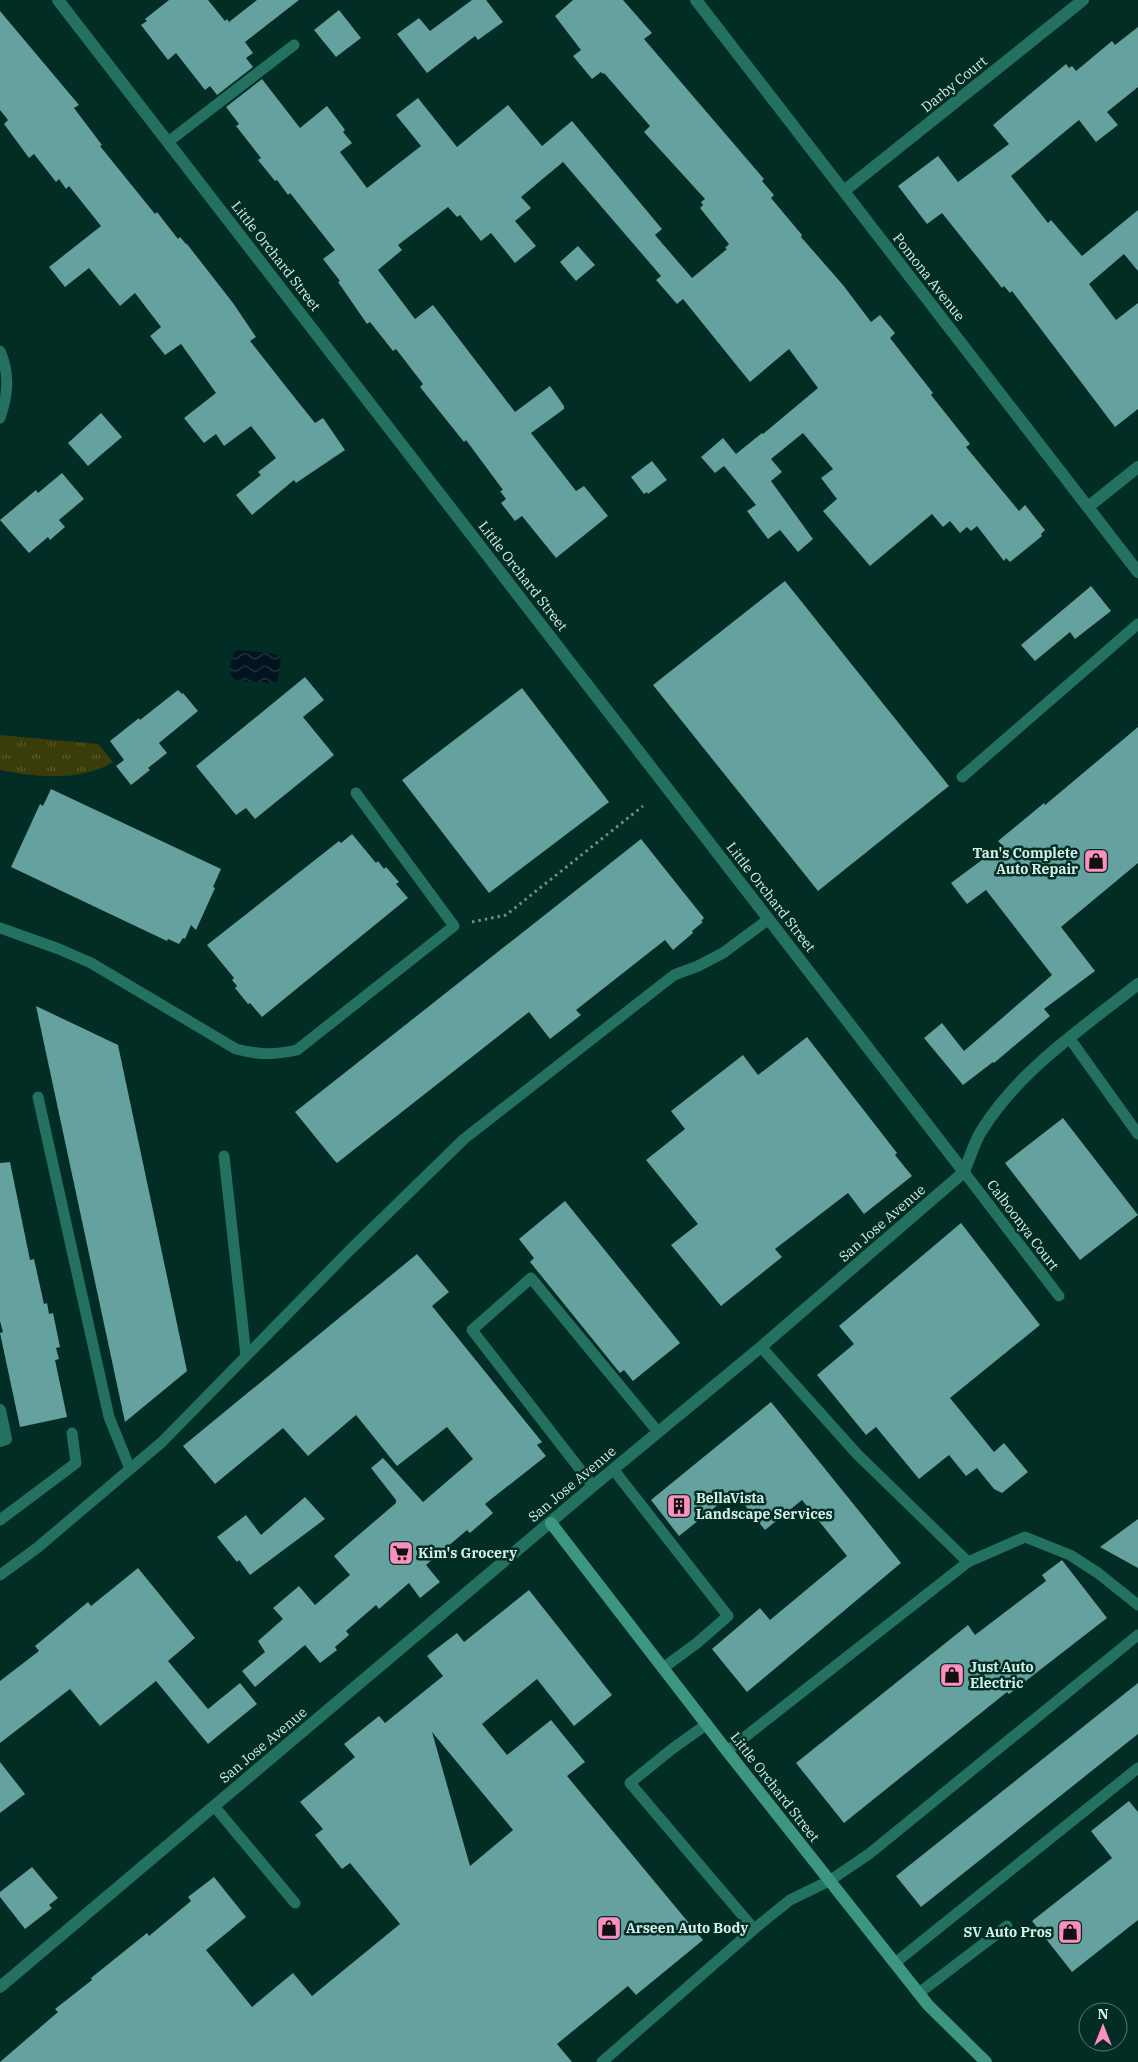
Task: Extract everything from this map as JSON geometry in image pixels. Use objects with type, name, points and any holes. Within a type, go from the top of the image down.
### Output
[{"type":"street","name":"Little Orchard Street","points":[[58,0],[964,1172]]},
{"type":"street","name":"Pomona Avenue","points":[[696,0],[1138,572]]},
{"type":"street","name":"Darby Court","points":[[844,191],[1082,0]]},
{"type":"street","points":[[1088,507],[1138,467]]},
{"type":"street","name":"San Jose Avenue","points":[[0,1986],[593,1486],[761,1347],[964,1172],[981,1131],[1007,1096],[1040,1062],[1138,984]]},
{"type":"street","points":[[0,1410],[6,1439],[0,1441]]},
{"type":"street","name":"Little Orchard Street","points":[[551,1523],[727,1751],[928,2005],[986,2062]]},
{"type":"lane","points":[[168,142],[294,45]]},
{"type":"lane","points":[[0,351],[6,364],[8,384],[6,402],[0,418]]},
{"type":"lane","points":[[962,777],[1138,624]]},
{"type":"lane","points":[[0,928],[59,949],[91,963],[236,1049],[259,1054],[281,1054],[298,1050],[454,926],[356,793]]},
{"type":"lane","points":[[0,1575],[37,1548],[162,1442],[349,1251],[464,1139],[674,975],[698,966],[723,953],[769,919]]},
{"type":"lane","points":[[1070,1039],[1138,1134]]},
{"type":"lane","points":[[38,1097],[109,1417],[130,1469]]},
{"type":"lane","points":[[224,1156],[246,1356]]},
{"type":"lane","name":"Calboonya Court","points":[[964,1172],[1059,1296]]},
{"type":"lane","points":[[593,1486],[472,1330],[532,1278],[658,1432]]},
{"type":"lane","points":[[761,1347],[857,1454],[968,1562]]},
{"type":"lane","points":[[0,1520],[76,1463],[72,1433]]},
{"type":"lane","points":[[613,1470],[728,1616],[664,1668]]},
{"type":"lane","points":[[727,1751],[968,1562],[1025,1537],[1070,1555],[1098,1573],[1138,1605]]},
{"type":"lane","points":[[605,2061],[754,1928],[790,1900],[829,1880],[868,1854],[1138,1635]]},
{"type":"lane","points":[[707,1724],[630,1783],[754,1928]]},
{"type":"lane","points":[[895,1963],[1138,1768]]},
{"type":"lane","points":[[214,1806],[295,1903]]},
{"type":"lane","points":[[919,1993],[1008,1926]]},
{"type":"path","points":[[454,926],[506,915],[643,806]]},
{"type":"green space","points":[[0,735],[98,744],[113,762],[87,773],[58,776],[28,775],[0,770]]},
{"type":"water","points":[[239,650],[276,654],[279,656],[281,661],[277,682],[236,680],[232,677],[232,658],[234,652]]},
{"type":"building","points":[[169,0],[208,0],[225,21],[227,19],[229,22],[257,0],[299,0],[245,42],[253,53],[246,58],[253,67],[217,95],[210,86],[205,90],[176,53],[168,60],[141,25],[147,21],[145,19]]},
{"type":"building","points":[[472,0],[486,0],[503,22],[478,40],[475,36],[427,73],[397,34],[419,18],[430,31]]},
{"type":"building","points":[[573,0],[623,0],[652,33],[644,39],[764,179],[762,181],[774,195],[771,198],[871,322],[880,315],[895,333],[890,338],[933,393],[931,395],[970,444],[966,447],[1019,511],[1025,505],[1045,530],[1041,534],[1042,536],[1010,562],[1006,558],[1004,561],[977,526],[971,531],[967,527],[960,533],[950,521],[943,527],[932,514],[870,566],[823,511],[837,499],[821,478],[833,469],[803,433],[771,459],[782,472],[771,481],[813,539],[798,552],[780,530],[768,539],[747,511],[756,505],[724,466],[715,473],[701,457],[723,438],[736,454],[818,388],[789,349],[750,382],[683,299],[677,304],[656,280],[661,276],[563,162],[521,197],[531,208],[515,221],[536,246],[515,263],[491,233],[481,241],[460,215],[457,217],[448,207],[398,245],[402,250],[378,270],[415,319],[433,305],[515,412],[550,386],[564,406],[564,409],[531,433],[576,491],[584,486],[608,516],[556,558],[522,516],[515,521],[501,503],[506,499],[500,491],[503,490],[466,440],[464,442],[420,387],[423,384],[396,349],[393,351],[370,322],[367,324],[338,282],[340,281],[323,259],[335,250],[290,193],[288,195],[258,160],[261,158],[236,126],[239,124],[226,107],[262,79],[300,128],[327,106],[343,127],[345,130],[343,132],[352,143],[340,152],[367,188],[421,146],[396,115],[418,98],[457,147],[508,105],[542,146],[572,121],[662,229],[655,235],[692,278],[727,249],[725,248],[729,244],[700,208],[703,205],[701,202],[705,199],[644,132],[650,126],[604,73],[601,72],[592,79],[573,56],[581,50],[555,16]]},
{"type":"building","points":[[339,10],[361,38],[336,57],[314,30]]},
{"type":"building","points":[[0,11],[79,105],[74,108],[102,145],[100,146],[155,214],[157,212],[178,239],[180,237],[187,244],[233,303],[256,337],[250,341],[315,423],[323,418],[345,450],[296,483],[294,480],[252,515],[236,495],[261,475],[258,472],[276,458],[251,426],[224,446],[216,434],[204,443],[184,418],[216,393],[181,344],[165,355],[150,336],[161,327],[135,293],[120,306],[89,268],[65,287],[49,267],[101,226],[69,186],[66,189],[59,179],[56,182],[34,154],[29,158],[4,124],[8,120],[0,110]]},
{"type":"building","points":[[1138,27],[1138,87],[1107,112],[1118,125],[1096,142],[1079,120],[1011,176],[1048,223],[1051,220],[1082,256],[1138,210],[1138,271],[1124,254],[1089,284],[1116,320],[1138,303],[1138,409],[1115,427],[1012,291],[1010,293],[1004,286],[1002,288],[942,213],[927,224],[898,186],[938,156],[958,182],[1009,144],[993,125],[1066,64],[1069,68],[1072,66],[1076,71],[1112,41],[1115,45]]},
{"type":"building","points":[[578,246],[595,265],[576,281],[560,262]]},
{"type":"building","points":[[101,413],[122,437],[88,466],[68,443]]},
{"type":"building","points":[[652,461],[667,480],[648,494],[647,492],[644,494],[631,477]]},
{"type":"building","points":[[62,473],[84,499],[59,520],[65,527],[50,540],[48,537],[29,553],[0,520],[36,490],[38,493]]},
{"type":"building","points":[[785,581],[949,786],[818,891],[653,685]]},
{"type":"building","points":[[1091,586],[1111,611],[1075,639],[1070,632],[1035,661],[1021,645]]},
{"type":"building","points":[[305,677],[324,700],[303,717],[334,755],[255,819],[246,808],[236,815],[196,766]]},
{"type":"building","points":[[522,688],[609,802],[489,893],[402,780]]},
{"type":"building","points":[[178,690],[183,693],[198,711],[159,743],[167,753],[131,785],[116,766],[124,760],[110,741]]},
{"type":"building","points":[[1138,727],[1138,863],[1061,927],[1095,971],[1044,1009],[1050,1016],[994,1063],[963,1085],[924,1038],[942,1023],[964,1051],[1052,975],[986,890],[967,904],[951,883],[1002,845],[998,841],[1044,803],[1045,805]]},
{"type":"building","points":[[51,789],[221,869],[213,887],[215,888],[196,930],[191,925],[185,939],[183,938],[179,944],[168,939],[167,941],[11,867],[40,804],[43,806]]},
{"type":"building","points":[[352,834],[376,863],[378,861],[384,869],[386,867],[399,882],[396,884],[408,898],[262,1017],[235,988],[237,986],[232,980],[234,978],[207,945],[339,841],[341,843]]},
{"type":"building","points":[[641,839],[704,918],[701,921],[703,922],[692,931],[693,933],[673,950],[665,940],[576,1010],[581,1015],[550,1039],[529,1012],[337,1163],[295,1112]]},
{"type":"building","points":[[36,1006],[118,1045],[187,1371],[125,1422]]},
{"type":"building","points":[[807,1037],[897,1153],[895,1155],[912,1176],[864,1214],[848,1193],[775,1249],[782,1257],[721,1306],[671,1245],[698,1224],[646,1160],[685,1129],[671,1111],[743,1055],[758,1075]]},
{"type":"building","points":[[1063,1118],[1138,1215],[1080,1260],[1005,1163]]},
{"type":"building","points":[[10,1162],[30,1260],[34,1259],[44,1304],[47,1303],[49,1314],[53,1313],[60,1347],[56,1348],[59,1359],[55,1360],[67,1417],[20,1427],[0,1333],[3,1332],[0,1321],[0,1163]]},
{"type":"building","points":[[565,1201],[680,1343],[633,1381],[624,1370],[620,1373],[530,1262],[534,1258],[519,1239]]},
{"type":"building","points":[[961,1223],[1040,1325],[950,1398],[994,1452],[1004,1443],[1028,1472],[1002,1493],[994,1489],[977,1468],[966,1476],[949,1455],[919,1479],[876,1427],[866,1435],[817,1375],[854,1344],[839,1326]]},
{"type":"building","points":[[417,1254],[449,1292],[432,1306],[542,1442],[537,1445],[546,1456],[485,1504],[493,1513],[470,1533],[467,1530],[426,1565],[440,1582],[420,1598],[409,1583],[379,1609],[376,1605],[346,1631],[349,1635],[335,1647],[337,1650],[320,1663],[305,1645],[255,1687],[242,1671],[265,1652],[258,1641],[283,1619],[273,1608],[299,1586],[315,1605],[350,1575],[334,1556],[396,1503],[396,1500],[371,1468],[383,1458],[423,1502],[473,1459],[447,1427],[397,1466],[356,1415],[308,1456],[283,1428],[215,1484],[183,1446]]},
{"type":"building","points":[[771,1402],[901,1563],[747,1692],[712,1649],[760,1608],[770,1620],[847,1556],[802,1500],[765,1530],[734,1492],[679,1536],[651,1500]]},
{"type":"building","points":[[305,1497],[325,1519],[250,1575],[239,1560],[237,1562],[217,1537],[246,1515],[261,1535]]},
{"type":"building","points":[[1138,1519],[1138,1568],[1100,1547]]},
{"type":"building","points":[[1062,1560],[1107,1618],[1009,1694],[1007,1692],[844,1823],[796,1763],[968,1625],[975,1635],[1046,1581],[1042,1575]]},
{"type":"building","points":[[138,1568],[195,1638],[168,1661],[208,1709],[240,1683],[257,1704],[208,1744],[156,1681],[100,1726],[70,1689],[0,1743],[0,1681],[39,1651],[35,1646],[88,1602],[91,1606]]},
{"type":"building","points":[[529,1590],[612,1695],[574,1726],[537,1679],[482,1724],[507,1755],[551,1720],[585,1762],[567,1776],[703,1940],[636,1995],[628,1986],[557,2044],[572,2062],[0,2062],[58,2012],[55,2009],[147,1933],[149,1936],[191,1901],[188,1897],[214,1877],[246,1917],[206,1950],[252,2007],[293,1973],[312,1996],[400,1924],[350,1863],[342,1869],[315,1835],[323,1829],[300,1802],[355,1757],[344,1744],[379,1716],[385,1723],[443,1676],[427,1656],[457,1633],[464,1642]],"holes":[[[432,1732],[513,1830],[470,1866]]]},
{"type":"building","points":[[1138,1683],[1138,1734],[921,1907],[896,1876]]},
{"type":"building","points":[[0,1762],[25,1794],[0,1813]]},
{"type":"building","points":[[1129,1801],[1138,1812],[1138,1920],[1072,1972],[1032,1921],[1112,1858],[1091,1831]]},
{"type":"building","points":[[32,1867],[58,1898],[49,1905],[52,1908],[25,1929],[0,1897],[0,1892]]},
{"type":"place","name":"Tan's Complete Auto Repair","points":[[1096,861]]},
{"type":"place","name":"BellaVista Landscape Services","points":[[679,1506]]},
{"type":"place","name":"Kim's Grocery","points":[[401,1553]]},
{"type":"place","name":"Just Auto Electric","points":[[952,1675]]},
{"type":"place","name":"Arseen Auto Body","points":[[609,1928]]},
{"type":"place","name":"SV Auto Pros","points":[[1070,1932]]}]
